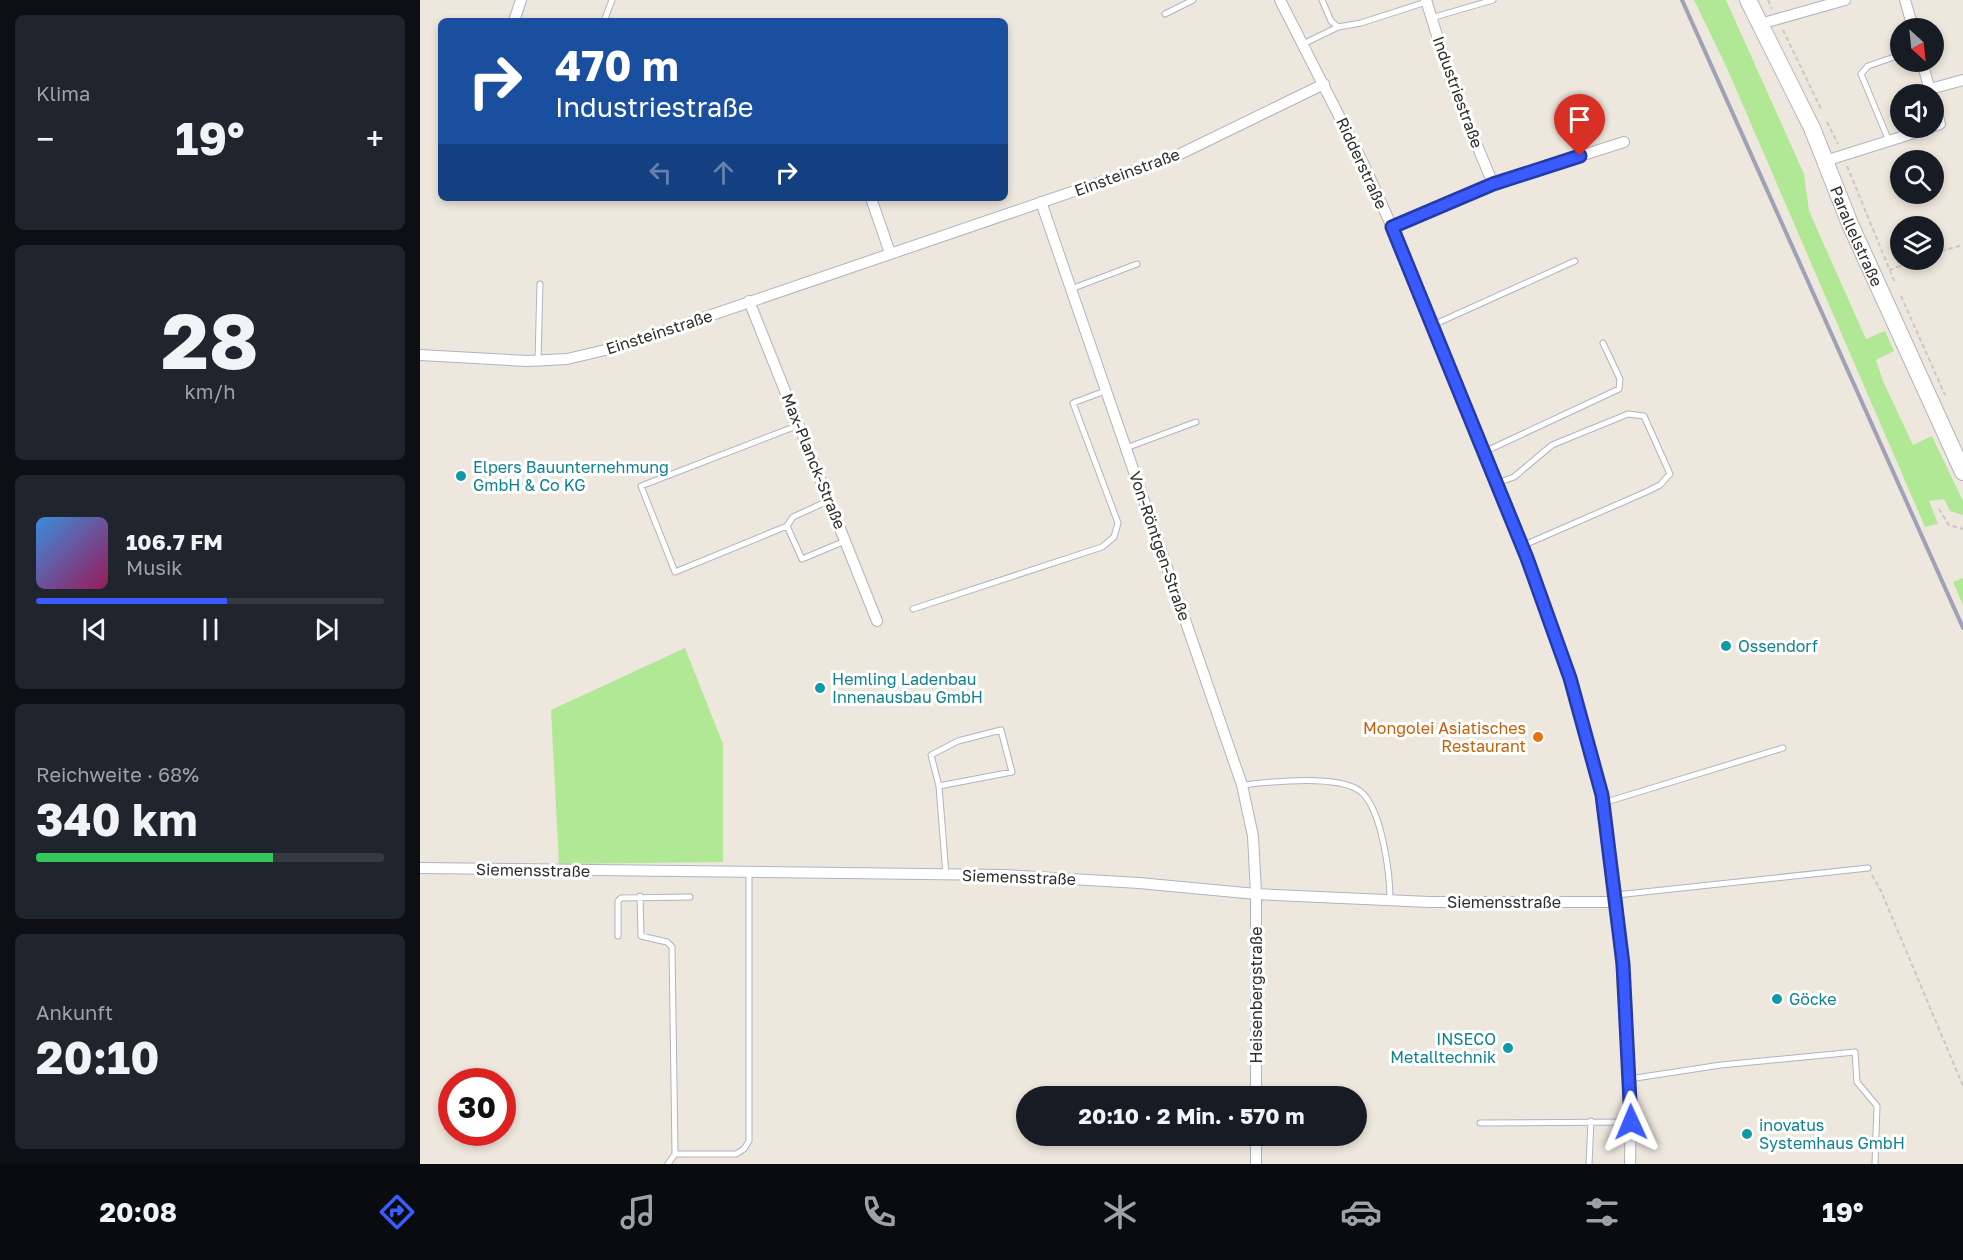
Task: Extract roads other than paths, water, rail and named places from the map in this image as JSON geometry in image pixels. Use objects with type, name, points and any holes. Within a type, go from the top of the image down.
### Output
[{"type":"main road","name":"Parallelstraße","points":[[1748,0],[1812,128],[1850,224],[1963,471]]},
{"type":"street","points":[[515,18],[521,0]]},
{"type":"street","name":"Ridderstraße","points":[[1280,0],[1324,84],[1392,227],[1522,546],[1570,678],[1603,803],[1616,899],[1629,1079],[1630,1164]]},
{"type":"street","points":[[1760,24],[1845,0]]},
{"type":"street","points":[[1905,0],[1910,18]]},
{"type":"street","name":"Industriestraße","points":[[1426,1],[1453,87],[1493,184]]},
{"type":"street","points":[[1944,87],[1963,80]]},
{"type":"street","name":"Einsteinstraße","points":[[420,355],[567,359],[618,347],[1174,157],[1324,84]]},
{"type":"street","points":[[1825,161],[1897,138]]},
{"type":"street","points":[[1392,227],[1493,184],[1624,141]]},
{"type":"street","points":[[872,201],[890,253]]},
{"type":"street","name":"Von-Röntgen-Straße","points":[[1041,202],[1242,785],[1253,836],[1256,894]]},
{"type":"street","name":"Max-Planck-Straße","points":[[749,302],[877,621]]},
{"type":"street","name":"Siemensstraße","points":[[420,867],[946,875],[1139,883],[1256,894],[1390,900],[1616,899]]},
{"type":"street","name":"Heisenbergstraße","points":[[1256,894],[1256,1086]]},
{"type":"street","points":[[1256,1146],[1256,1164]]},
{"type":"lane","points":[[605,18],[612,0]]},
{"type":"lane","points":[[1165,14],[1193,0]]},
{"type":"lane","points":[[1322,0],[1331,21],[1338,27]]},
{"type":"lane","points":[[1431,18],[1492,0]]},
{"type":"lane","points":[[1303,44],[1338,27],[1361,23],[1426,1]]},
{"type":"lane","points":[[1888,141],[1861,74],[1868,66],[1890,58]]},
{"type":"lane","points":[[1433,325],[1575,261]]},
{"type":"lane","points":[[1071,288],[1137,264]]},
{"type":"lane","points":[[538,360],[540,284]]},
{"type":"lane","points":[[1484,452],[1619,389],[1620,379],[1603,343]]},
{"type":"lane","points":[[913,609],[1102,547],[1114,537],[1118,524],[1073,403],[1107,391]]},
{"type":"lane","points":[[1497,483],[1515,477],[1552,445],[1628,414],[1637,413],[1644,416],[1670,474],[1660,485],[1646,492],[1522,546]]},
{"type":"lane","points":[[1126,448],[1196,422]]},
{"type":"lane","points":[[799,425],[641,486],[675,572],[787,526],[793,517],[830,500]]},
{"type":"lane","points":[[787,526],[802,559],[846,541]]},
{"type":"lane","points":[[939,786],[1012,772],[1001,730],[958,741],[931,755],[939,786],[946,875]]},
{"type":"lane","points":[[1603,803],[1783,748]]},
{"type":"lane","points":[[1242,785],[1316,781],[1350,786],[1362,792],[1380,830],[1390,880],[1390,900]]},
{"type":"lane","points":[[1616,899],[1868,868]]},
{"type":"lane","points":[[675,1154],[736,1154],[749,1142],[749,872]]},
{"type":"lane","points":[[618,936],[618,901],[625,896],[690,897]]},
{"type":"lane","points":[[640,896],[641,936],[667,942],[672,947],[675,1154],[668,1164]]},
{"type":"lane","points":[[1629,1079],[1721,1065],[1855,1052],[1857,1082],[1877,1106],[1875,1164]]},
{"type":"lane","points":[[1589,1164],[1591,1121]]},
{"type":"lane","points":[[1480,1123],[1631,1122]]},
{"type":"railway","points":[[1682,0],[1963,628]]},
{"type":"place","name":"Elpers Bauunternehmung GmbH & Co KG","points":[[461,476]]},
{"type":"place","name":"Ossendorf","points":[[1726,646]]},
{"type":"place","name":"Hemling Ladenbau Innenausbau GmbH","points":[[820,688]]},
{"type":"place","name":"Mongolei Asiatisches Restaurant","points":[[1538,737]]},
{"type":"place","name":"Göcke","points":[[1777,999]]},
{"type":"place","name":"INSECO Metalltechnik","points":[[1508,1048]]},
{"type":"place","name":"inovatus Systemhaus GmbH","points":[[1747,1134]]}]
